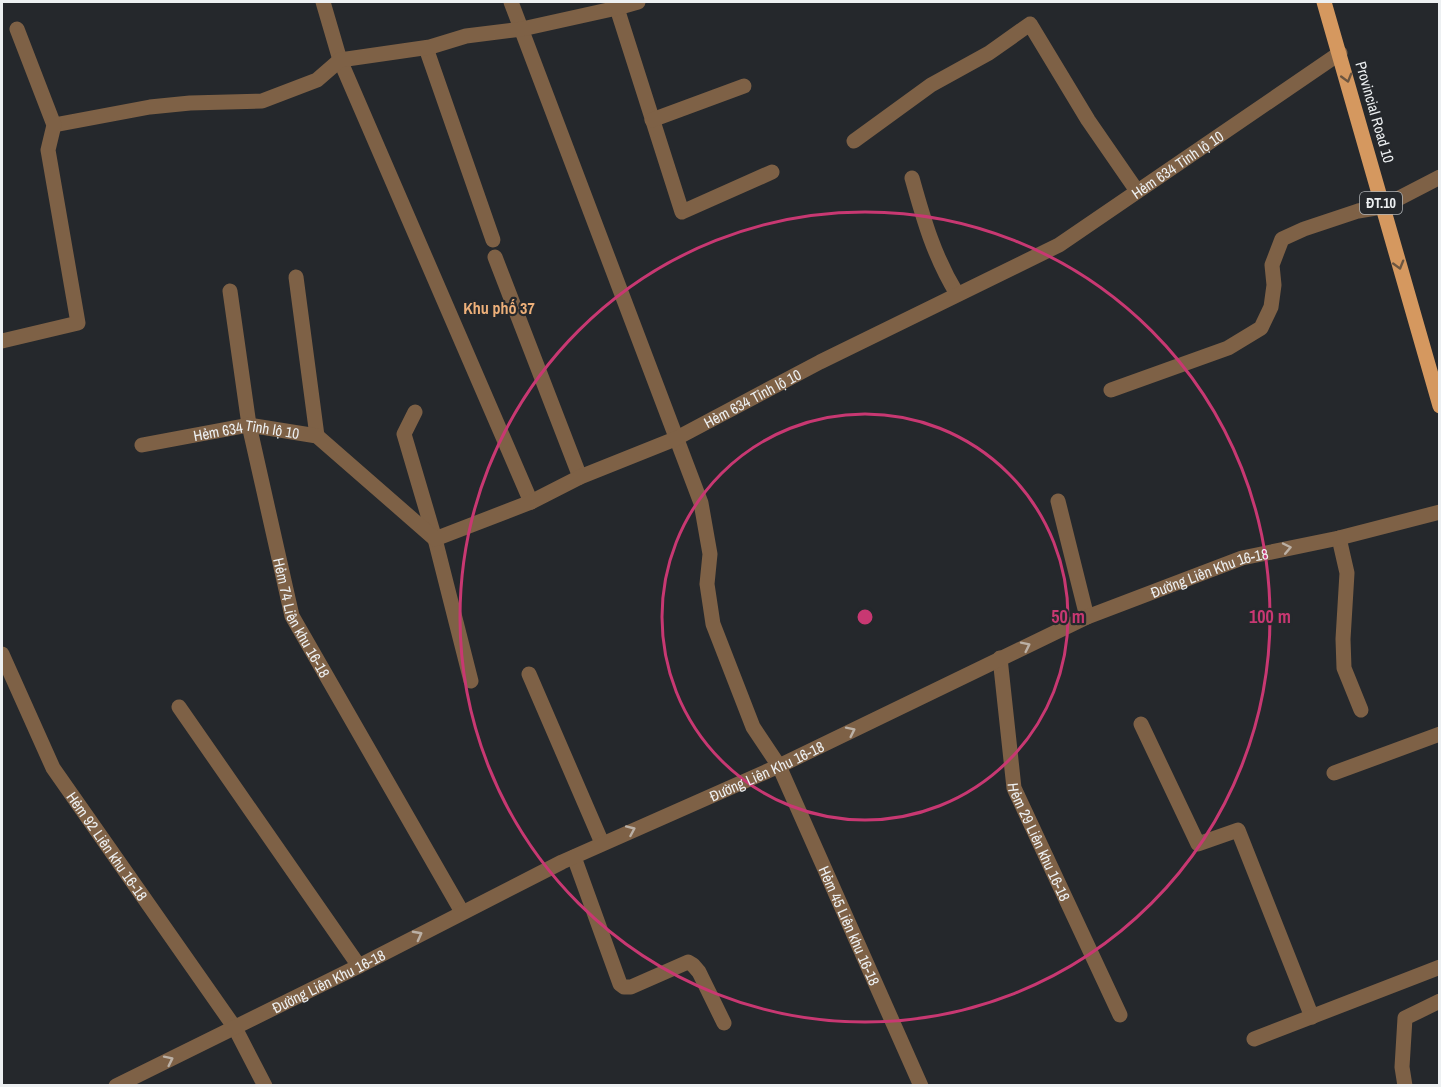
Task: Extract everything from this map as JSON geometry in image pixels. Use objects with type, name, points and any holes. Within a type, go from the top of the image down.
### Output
[{"type":"main road","name":"Provincial Road 10","points":[[1324,2],[1439,405]]},
{"type":"street","points":[[323,2],[340,60],[531,502]]},
{"type":"street","name":"Hẻm 45 Liên khu 16-18","points":[[511,2],[701,503],[710,554],[707,584],[713,624],[753,727],[779,766],[921,1086]]},
{"type":"street","points":[[54,125],[150,107],[190,103],[262,101],[316,80],[340,60],[426,48],[466,36],[522,29],[616,5],[638,2]]},
{"type":"street","points":[[616,5],[682,212],[772,172]]},
{"type":"street","points":[[854,141],[931,85],[989,53],[1030,24],[1088,120],[1137,191]]},
{"type":"street","points":[[2,341],[78,323],[48,150],[54,125],[16,29]]},
{"type":"street","points":[[426,48],[493,240]]},
{"type":"street","name":"Hẻm 634 Tỉnh lộ 10","points":[[142,445],[249,425],[317,436],[435,540],[531,502],[580,477],[675,439],[820,362],[1059,244],[1340,52]]},
{"type":"street","points":[[651,120],[744,86]]},
{"type":"street","points":[[1111,390],[1228,348],[1262,328],[1271,307],[1274,285],[1272,265],[1282,239],[1358,211],[1382,207],[1440,177]]},
{"type":"street","points":[[912,178],[923,219],[941,268],[957,294]]},
{"type":"street","points":[[495,257],[580,477]]},
{"type":"street","points":[[296,277],[317,436]]},
{"type":"street","name":"Hẻm 74 Liên khu 16-18","points":[[230,291],[249,425],[292,616],[462,912]]},
{"type":"street","points":[[415,412],[404,434],[435,540],[471,681]]},
{"type":"street","points":[[1058,501],[1087,617]]},
{"type":"street","name":"Đường Liên Khu 16-18","points":[[116,1086],[602,843],[779,766],[1087,617],[1242,558],[1339,538],[1440,512]]},
{"type":"street","points":[[1339,538],[1347,573],[1342,639],[1344,668],[1361,710]]},
{"type":"street","name":"Hẻm 92 Liên khu 16-18","points":[[2,654],[53,768],[235,1028],[265,1086]]},
{"type":"street","name":"Hẻm 29 Liên khu 16-18","points":[[1000,658],[1014,788],[1119,1015]]},
{"type":"street","points":[[529,674],[602,843]]},
{"type":"street","points":[[178,707],[359,966]]},
{"type":"street","points":[[1141,724],[1198,844],[1238,830],[1312,1017]]},
{"type":"street","points":[[1334,773],[1440,734]]},
{"type":"street","points":[[574,857],[620,984],[624,987],[631,987],[684,962],[691,963],[699,972],[724,1023]]},
{"type":"street","points":[[1254,1039],[1440,968]]},
{"type":"street","points":[[1406,1086],[1402,1067],[1405,1018],[1440,1001]]},
{"type":"district","name":"Khu phố 37","points":[[499,308]]}]
